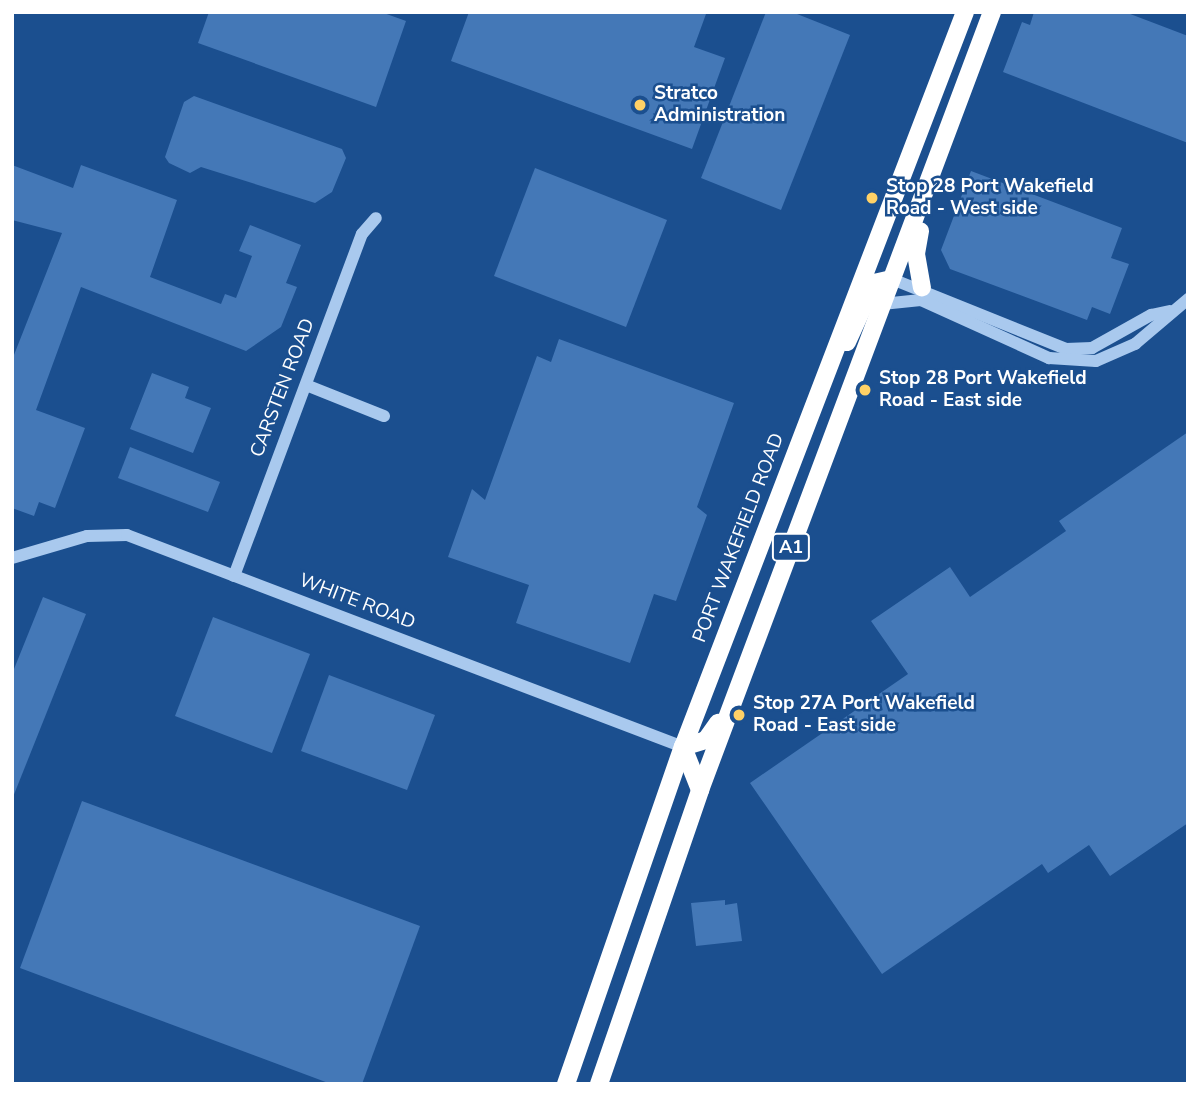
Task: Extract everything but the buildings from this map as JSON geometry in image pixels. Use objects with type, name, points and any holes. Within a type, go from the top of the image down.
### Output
[{"type":"highway","points":[[955,12],[956,34]]},
{"type":"highway","name":"PORT WAKEFIELD ROAD","points":[[566,1084],[683,747],[829,360],[965,12]]},
{"type":"highway","points":[[968,82],[982,12]]},
{"type":"highway","name":"A1","points":[[599,1084],[729,710],[882,304],[926,197],[992,12]]},
{"type":"highway","points":[[922,287],[916,248],[926,197]]},
{"type":"highway","points":[[829,360],[845,346],[874,283],[892,279]]},
{"type":"highway","points":[[700,790],[683,747],[706,740],[729,710]]},
{"type":"street","name":"CARSTEN ROAD","points":[[234,576],[362,234],[376,218]]},
{"type":"street","points":[[892,279],[922,287],[1028,338],[1066,349],[1092,348],[1151,315],[1170,310]]},
{"type":"street","points":[[882,304],[921,300],[1049,358],[1070,362],[1096,361],[1135,344],[1170,310],[1188,299]]},
{"type":"street","points":[[306,385],[384,416]]},
{"type":"street","name":"WHITE ROAD","points":[[12,558],[87,536],[127,535],[683,747]]},
{"type":"place","name":"Stratco Administration","points":[[640,105]]},
{"type":"place","name":"Stop 28 Port Wakefield Road - West side","points":[[872,198]]},
{"type":"place","name":"Stop 28 Port Wakefield Road - East side","points":[[865,390]]},
{"type":"place","name":"Stop 27A Port Wakefield Road - East side","points":[[739,715]]}]
